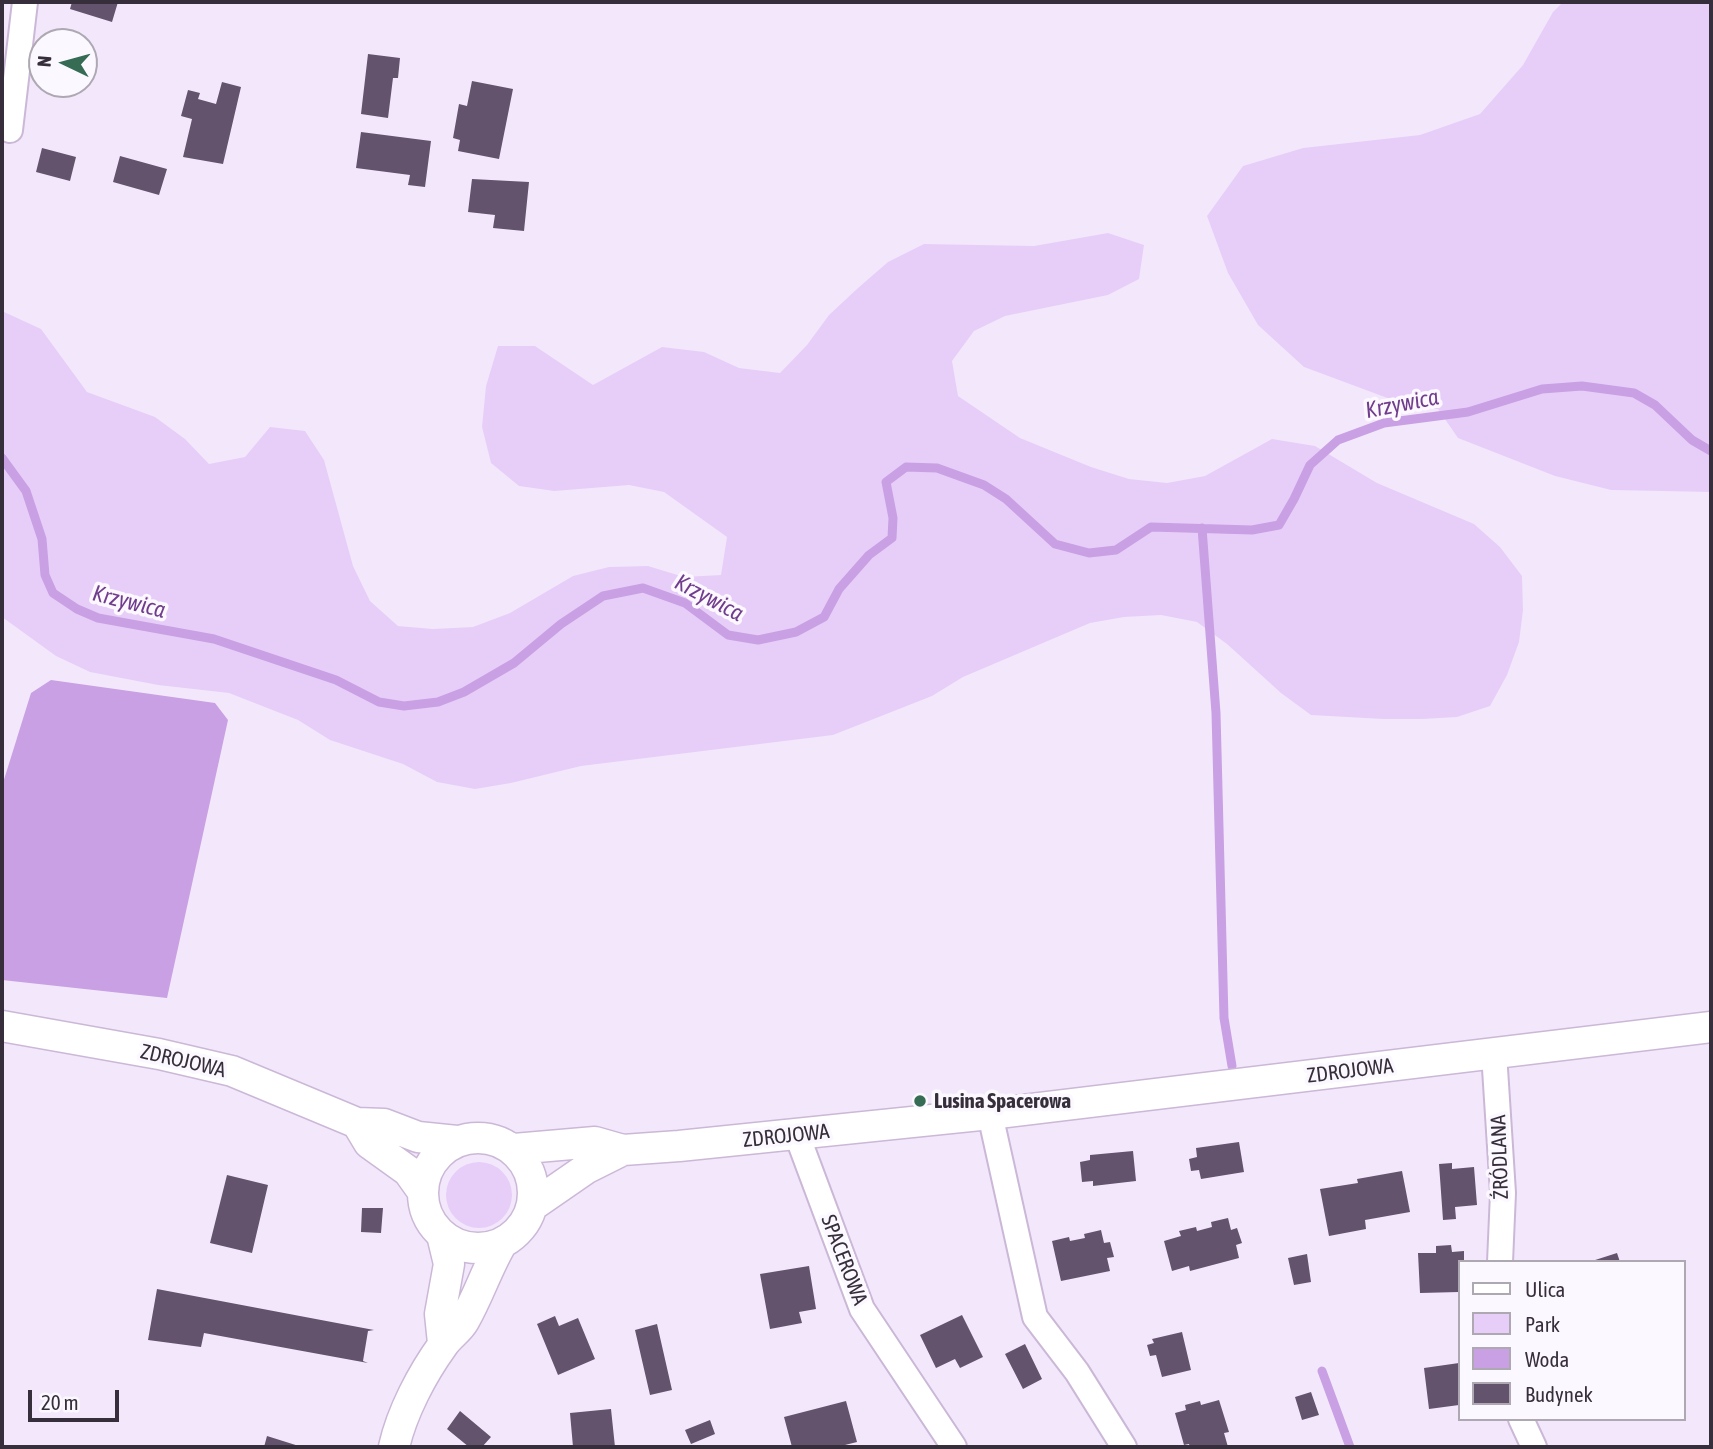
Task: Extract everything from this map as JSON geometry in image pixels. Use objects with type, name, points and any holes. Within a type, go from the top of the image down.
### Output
[{"type":"street","points":[[10,130],[24,2]]},
{"type":"street","name":"ZDROJOWA","points":[[2,1026],[159,1054],[232,1071],[357,1122],[384,1124],[418,1137],[457,1141]]},
{"type":"street","name":"ZDROJOWA","points":[[514,1149],[596,1142],[623,1150],[797,1135],[1711,1027]]},
{"type":"street","name":"ŹRÓDLANA","points":[[1494,1053],[1503,1193],[1500,1260]]},
{"type":"street","points":[[989,1114],[1035,1317],[1077,1372],[1124,1447]]},
{"type":"street","points":[[357,1122],[369,1143],[408,1171],[423,1192]]},
{"type":"street","name":"SPACEROWA","points":[[797,1135],[862,1309],[954,1447]]},
{"type":"street","points":[[472,1138],[486,1138],[514,1149],[531,1174],[534,1190],[526,1221],[516,1234],[487,1248],[471,1248],[455,1243],[442,1234],[428,1215],[423,1192],[425,1176],[432,1161],[457,1141],[472,1138]]},
{"type":"street","name":"ZDROJOWA","points":[[532,1206],[587,1168],[623,1150]]},
{"type":"street","points":[[442,1234],[449,1264],[440,1314],[443,1343]]},
{"type":"street","points":[[394,1447],[396,1436],[418,1386],[443,1343],[463,1324],[480,1291],[489,1265],[502,1243]]},
{"type":"street","points":[[1522,1421],[1534,1447]]},
{"type":"green space","points":[[1563,2],[1711,2],[1711,492],[1611,490],[1555,476],[1458,438],[1438,409],[1417,409],[1304,367],[1258,325],[1228,273],[1207,216],[1243,166],[1303,148],[1420,135],[1480,114],[1523,65],[1553,12]]},
{"type":"green space","points":[[1108,233],[1144,245],[1139,279],[1108,295],[1005,316],[974,331],[952,361],[958,396],[1020,438],[1091,467],[1129,479],[1167,483],[1205,476],[1272,439],[1315,446],[1377,483],[1474,524],[1500,547],[1522,576],[1523,610],[1519,642],[1507,675],[1490,706],[1457,717],[1422,719],[1311,715],[1197,622],[1161,615],[1124,617],[1090,623],[963,677],[932,696],[833,735],[581,766],[475,789],[437,782],[403,764],[330,740],[298,720],[229,693],[158,685],[90,672],[56,656],[2,617],[2,311],[41,329],[87,392],[155,417],[185,439],[209,464],[245,457],[270,427],[305,431],[324,460],[353,566],[370,601],[398,626],[433,629],[473,627],[510,613],[573,576],[609,567],[648,566],[684,577],[721,575],[727,537],[664,492],[629,485],[554,491],[519,486],[491,463],[482,427],[486,386],[498,346],[535,346],[593,385],[662,347],[704,352],[739,368],[780,373],[807,345],[829,315],[858,288],[888,262],[924,244],[1034,246]]},
{"type":"green space","points":[[479,1162],[492,1165],[502,1172],[509,1182],[512,1195],[509,1208],[502,1218],[492,1225],[479,1228],[466,1225],[456,1218],[449,1208],[446,1195],[449,1182],[456,1172],[466,1165]]},
{"type":"water","points":[[51,680],[215,703],[228,720],[167,998],[2,980],[2,786],[31,693]]},
{"type":"building","points":[[72,2],[118,2],[112,22],[70,9]]},
{"type":"building","points":[[368,54],[400,58],[398,78],[393,78],[388,118],[361,114]]},
{"type":"building","points":[[472,81],[513,89],[499,159],[458,151],[460,140],[453,138],[459,104],[467,106]]},
{"type":"building","points":[[222,82],[241,87],[223,164],[183,157],[192,119],[181,116],[188,90],[200,93],[198,99],[216,104]]},
{"type":"building","points":[[361,132],[431,141],[425,187],[408,185],[410,175],[356,168]]},
{"type":"building","points":[[42,148],[76,157],[70,181],[36,172]]},
{"type":"building","points":[[120,156],[167,169],[159,195],[113,182]]},
{"type":"building","points":[[472,179],[529,182],[524,231],[493,228],[495,215],[468,212]]},
{"type":"building","points":[[1239,1142],[1244,1172],[1201,1179],[1199,1170],[1191,1171],[1189,1159],[1197,1157],[1196,1148]]},
{"type":"building","points":[[1133,1151],[1136,1181],[1093,1186],[1093,1181],[1082,1182],[1080,1162],[1090,1160],[1090,1155]]},
{"type":"building","points":[[1452,1163],[1452,1169],[1474,1167],[1477,1205],[1455,1207],[1456,1219],[1443,1220],[1439,1164]]},
{"type":"building","points":[[1402,1171],[1410,1212],[1365,1220],[1366,1229],[1329,1236],[1320,1189],[1358,1183],[1357,1179]]},
{"type":"building","points":[[227,1175],[268,1185],[252,1253],[210,1243]]},
{"type":"building","points":[[362,1208],[383,1208],[381,1233],[361,1232]]},
{"type":"building","points":[[1228,1218],[1231,1230],[1237,1228],[1242,1243],[1236,1245],[1239,1258],[1190,1271],[1189,1266],[1172,1271],[1164,1241],[1181,1236],[1179,1231],[1196,1227],[1197,1231],[1212,1227],[1211,1222]]},
{"type":"building","points":[[1101,1230],[1104,1243],[1110,1242],[1114,1257],[1107,1258],[1110,1271],[1061,1281],[1052,1241],[1069,1237],[1070,1241],[1085,1238],[1084,1234]]},
{"type":"building","points":[[1451,1245],[1452,1252],[1464,1251],[1464,1260],[1458,1260],[1458,1292],[1420,1293],[1418,1253],[1436,1253],[1436,1246]]},
{"type":"building","points":[[1617,1253],[1619,1260],[1595,1260]]},
{"type":"building","points":[[1307,1254],[1311,1282],[1294,1285],[1288,1258]]},
{"type":"building","points":[[809,1266],[816,1309],[799,1312],[802,1323],[770,1329],[760,1274]]},
{"type":"building","points":[[157,1289],[374,1330],[368,1331],[363,1361],[368,1363],[204,1333],[201,1347],[148,1340]]},
{"type":"building","points":[[962,1315],[983,1357],[960,1368],[955,1359],[936,1368],[920,1335]]},
{"type":"building","points":[[555,1316],[559,1326],[578,1318],[595,1359],[558,1375],[537,1324]]},
{"type":"building","points":[[657,1324],[672,1390],[650,1395],[635,1330]]},
{"type":"building","points":[[1182,1332],[1191,1370],[1162,1377],[1156,1355],[1150,1356],[1147,1345],[1154,1343],[1152,1339]]},
{"type":"building","points":[[1025,1344],[1042,1379],[1023,1389],[1005,1354]]},
{"type":"building","points":[[1458,1363],[1458,1405],[1429,1409],[1424,1368]]},
{"type":"building","points":[[1311,1392],[1319,1415],[1302,1420],[1295,1397]]},
{"type":"building","points":[[1219,1400],[1229,1432],[1224,1433],[1228,1447],[1184,1445],[1175,1413],[1186,1410],[1185,1405],[1200,1401],[1201,1405]]},
{"type":"building","points":[[846,1401],[857,1442],[837,1447],[792,1447],[784,1417]]},
{"type":"building","points":[[611,1409],[615,1447],[573,1447],[570,1413]]},
{"type":"building","points":[[460,1411],[491,1437],[482,1447],[469,1447],[447,1429]]},
{"type":"building","points":[[710,1420],[715,1434],[691,1444],[685,1430]]},
{"type":"building","points":[[267,1436],[302,1447],[264,1447]]},
{"type":"waterway","name":"Krzywica","points":[[2,458],[26,491],[42,539],[45,575],[53,593],[77,609],[98,618],[214,639],[336,680],[379,702],[404,706],[438,702],[464,692],[514,663],[561,624],[603,596],[643,588],[685,603],[728,635],[758,640],[796,632],[824,617],[839,589],[869,555],[892,538],[893,518],[886,482],[906,467],[937,468],[984,485],[1006,499],[1055,544],[1089,553],[1116,550],[1151,527],[1252,530],[1279,525],[1310,465],[1338,440],[1384,423],[1468,412],[1542,389],[1582,386],[1634,393],[1655,405],[1692,440],[1711,451]]},
{"type":"waterway","points":[[1202,528],[1216,713],[1224,1018],[1232,1066]]},
{"type":"waterway","points":[[1322,1371],[1350,1447]]},
{"type":"place","name":"Lusina Spacerowa","points":[[920,1101]]}]
